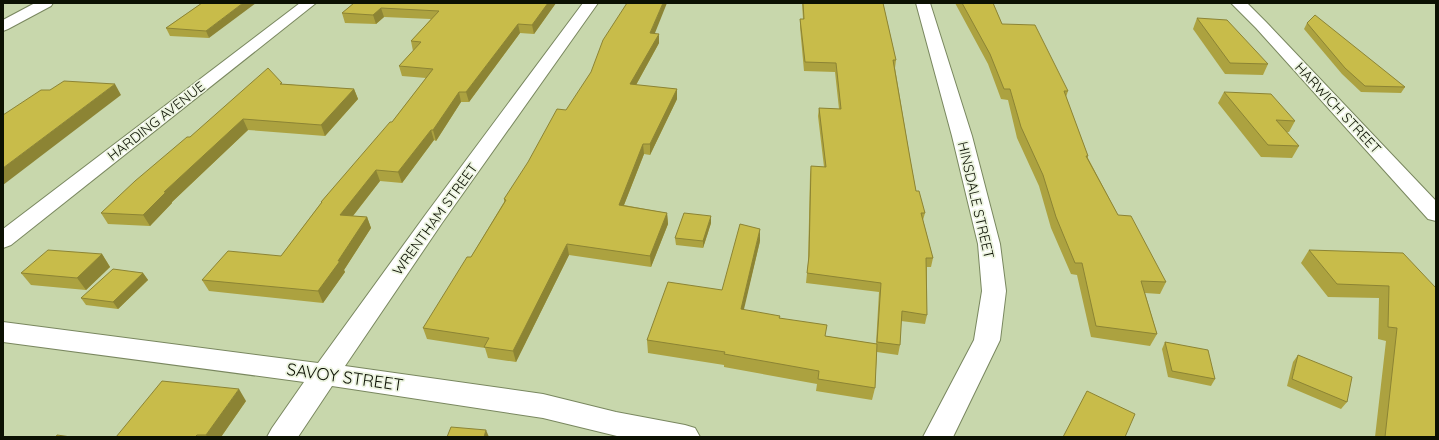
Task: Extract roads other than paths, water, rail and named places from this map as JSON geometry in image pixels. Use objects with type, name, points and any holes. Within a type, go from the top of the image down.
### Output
[{"type":"street","points":[[3,26],[46,3]]},
{"type":"street","name":"HARDING AVENUE","points":[[3,240],[309,3]]},
{"type":"street","name":"WRENTHAM STREET","points":[[282,437],[324,374],[455,190],[592,3]]},
{"type":"street","name":"HINSDALE STREET","points":[[923,3],[962,136],[989,244],[994,291],[987,340],[938,437]]},
{"type":"street","name":"HARWICH STREET","points":[[1238,3],[1261,25],[1436,214]]},
{"type":"street","name":"SAVOY STREET","points":[[3,332],[324,374],[542,406],[616,424],[685,437]]}]
